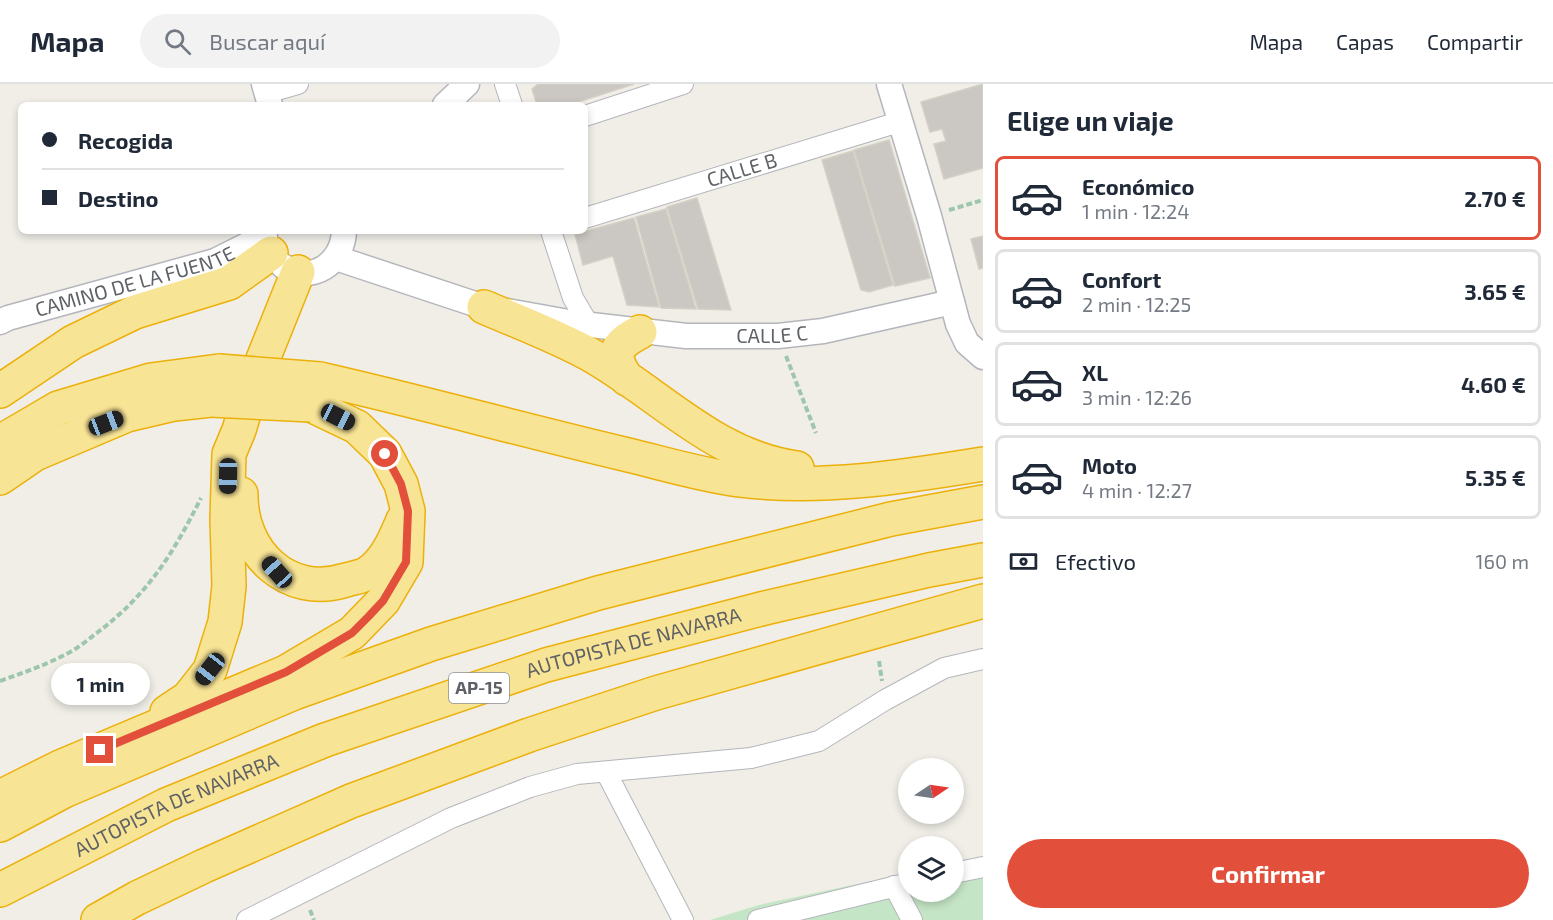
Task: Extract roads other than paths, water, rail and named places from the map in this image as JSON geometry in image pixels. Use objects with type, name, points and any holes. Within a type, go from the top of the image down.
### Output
[{"type":"highway","points":[[0,390],[73,342],[135,312],[229,284],[267,240]]},
{"type":"highway","points":[[120,742],[188,698],[210,669],[225,622],[229,586],[227,519],[229,454],[253,384],[298,272]]},
{"type":"highway","points":[[484,307],[589,354],[702,432],[760,461],[795,468],[874,469],[983,452]]},
{"type":"highway","points":[[627,379],[618,366],[617,354],[622,342],[640,332]]},
{"type":"highway","points":[[0,442],[58,408],[151,380],[316,392],[434,405],[545,435],[738,480],[797,484],[873,480],[983,464]]},
{"type":"highway","points":[[0,478],[35,454],[128,415],[174,404],[215,386]]},
{"type":"highway","points":[[0,797],[60,767],[286,672],[352,633],[383,601],[406,562],[408,511],[401,484],[385,454],[316,392]]},
{"type":"highway","points":[[239,430],[242,457],[241,511],[262,555],[277,572],[306,584],[336,583],[368,573],[389,550],[408,511]]},
{"type":"highway","points":[[0,825],[63,791],[294,693],[431,644],[598,593],[891,519],[983,502]]},
{"type":"highway","name":"AUTOPISTA DE NAVARRA","points":[[0,890],[165,805],[325,740],[546,665],[765,608],[928,570],[983,560]]},
{"type":"highway","points":[[98,920],[137,898],[204,866],[351,801],[518,739],[656,693],[983,601]]},
{"type":"street","points":[[267,94],[298,84]]},
{"type":"street","points":[[448,102],[467,84]]},
{"type":"street","points":[[505,84],[511,102]]},
{"type":"street","points":[[588,115],[683,84]]},
{"type":"street","points":[[889,84],[958,324],[967,343],[983,357]]},
{"type":"street","name":"CALLE B","points":[[588,217],[899,122]]},
{"type":"street","points":[[267,240],[278,262],[287,269],[309,273],[329,265],[336,258],[342,246],[344,234]]},
{"type":"street","points":[[552,234],[573,298],[589,325]]},
{"type":"street","name":"CAMINO DE LA FUENTE","points":[[3,319],[215,261],[267,240]]},
{"type":"street","name":"CALLE C","points":[[336,258],[484,307],[589,325],[686,336],[778,336],[823,331],[952,302]]},
{"type":"street","points":[[248,920],[451,818],[530,787],[577,774],[751,758],[819,741],[885,700],[944,668],[983,659]]},
{"type":"street","points":[[606,772],[682,920]]},
{"type":"street","points":[[964,871],[983,867]]},
{"type":"street","points":[[758,920],[898,886]]},
{"type":"street","points":[[907,902],[912,920]]}]
